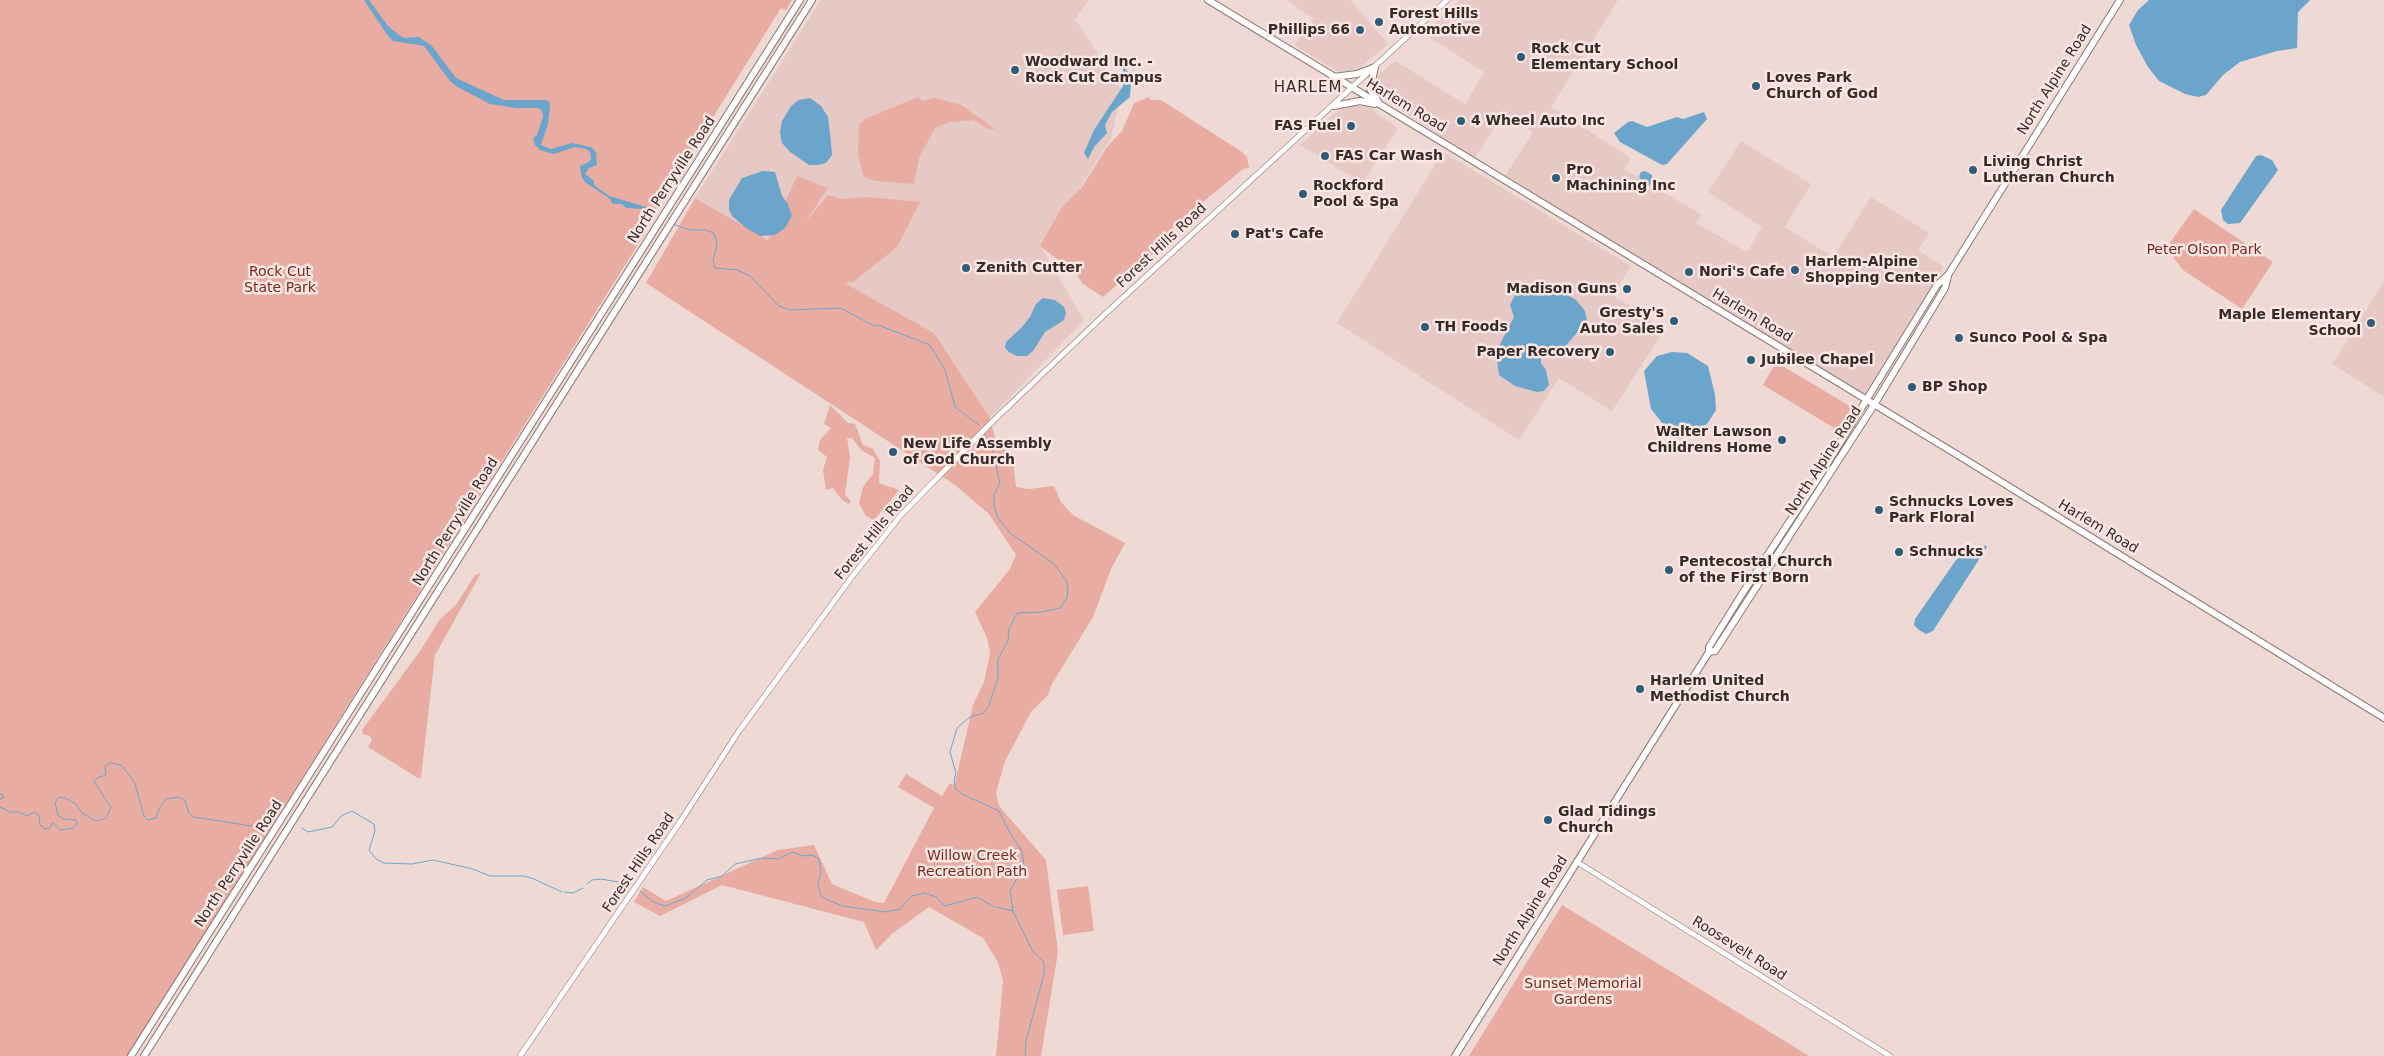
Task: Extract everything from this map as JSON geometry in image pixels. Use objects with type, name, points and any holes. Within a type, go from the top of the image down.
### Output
[{"type":"main road","name":"North Perryville Road","points":[[131,1056],[800,0]]},
{"type":"main road","name":"North Perryville Road","points":[[144,1056],[812,0]]},
{"type":"main road","name":"Harlem Road","points":[[1208,0],[2384,718]]},
{"type":"main road","name":"North Alpine Road","points":[[1709,652],[1715,651],[1874,406],[1940,296],[1948,275],[2120,0]]},
{"type":"main road","points":[[1333,77],[1357,74],[1375,67]]},
{"type":"main road","points":[[1375,67],[1370,89],[1381,106]]},
{"type":"main road","points":[[1334,106],[1360,101],[1381,106]]},
{"type":"main road","name":"North Alpine Road","points":[[1455,1056],[1937,285],[1948,275]]},
{"type":"street","name":"Forest Hills Road","points":[[520,1056],[680,822],[739,731],[851,578],[901,515],[993,421],[1096,322],[1308,127],[1334,106],[1447,0]]},
{"type":"street","name":"Roosevelt Road","points":[[1576,862],[1890,1056]]},
{"type":"shaded area","points":[[821,0],[1089,0],[1075,19],[1122,91],[1111,138],[1042,249],[1084,320],[990,418],[934,333],[695,198]]},
{"type":"shaded area","points":[[1287,0],[1350,0],[1388,44],[1357,70],[1345,73],[1337,71],[1294,45],[1314,19]]},
{"type":"shaded area","points":[[1460,0],[1618,0],[1551,107],[1631,158],[1624,169],[1702,215],[1696,223],[1747,252],[1762,227],[1708,192],[1741,141],[1811,184],[1785,227],[1833,257],[1871,197],[1929,233],[1918,250],[1944,267],[1899,344],[1864,396],[1505,176],[1533,132],[1503,114],[1474,159],[1381,96],[1374,82],[1376,77],[1395,61],[1465,104],[1484,72],[1423,33]]},
{"type":"shaded area","points":[[1356,105],[1368,107],[1398,128],[1362,183],[1300,145],[1337,111]]},
{"type":"shaded area","points":[[1443,152],[1631,266],[1613,295],[1650,319],[1660,337],[1612,411],[1559,378],[1519,440],[1337,323]]},
{"type":"shaded area","name":"Maple Elementary School","points":[[2384,281],[2384,397],[2333,364]]},
{"type":"green space","name":"Rock Cut State Park","points":[[0,0],[792,0],[786,10],[781,8],[654,212],[644,230],[646,232],[127,1056],[0,1056]]},
{"type":"green space","points":[[918,97],[922,101],[935,98],[961,105],[995,129],[989,129],[973,120],[950,122],[935,128],[919,158],[914,184],[875,181],[863,176],[858,154],[859,124],[865,119]]},
{"type":"green space","points":[[1149,97],[1151,100],[1161,100],[1242,152],[1247,157],[1249,168],[1243,169],[1174,226],[1172,230],[1173,237],[1103,297],[1083,284],[1076,274],[1040,246],[1062,207],[1082,187],[1107,147],[1122,131],[1134,103]]},
{"type":"green space","name":"Willow Creek Recreation Path","points":[[797,176],[827,188],[806,222],[828,195],[842,199],[867,197],[920,202],[897,247],[853,282],[845,283],[934,333],[990,418],[995,438],[1013,460],[1016,487],[1029,489],[1054,486],[1061,502],[1073,515],[1125,543],[1111,569],[1093,617],[1052,684],[1048,695],[1031,712],[1005,761],[996,793],[999,806],[1046,860],[1058,952],[1041,1056],[996,1056],[1003,981],[998,962],[983,938],[929,907],[893,933],[876,950],[864,922],[722,885],[660,916],[634,902],[643,887],[666,901],[778,850],[814,845],[832,884],[875,902],[884,903],[934,808],[898,787],[906,774],[942,796],[950,783],[953,785],[955,783],[973,705],[984,682],[990,653],[987,638],[975,612],[1010,569],[1016,555],[989,514],[955,485],[646,283],[695,198],[768,240]]},
{"type":"green space","name":"Peter Olson Park","points":[[2194,209],[2273,262],[2242,309],[2183,270],[2166,248]]},
{"type":"green space","points":[[1776,362],[1848,405],[1851,410],[1850,415],[1839,431],[1763,385]]},
{"type":"green space","points":[[830,405],[848,423],[855,424],[863,445],[873,449],[880,461],[879,483],[899,490],[874,520],[866,516],[859,503],[863,487],[873,474],[875,458],[861,450],[852,438],[847,438],[850,457],[845,495],[851,501],[849,504],[842,500],[833,488],[826,490],[823,470],[827,457],[818,450],[820,440],[831,428],[824,424]]},
{"type":"green space","points":[[481,573],[435,655],[421,777],[418,778],[368,747],[372,740],[370,736],[363,734],[362,730],[420,651],[440,619],[456,605],[475,575]]},
{"type":"green space","points":[[1088,886],[1094,931],[1063,935],[1057,890]]},
{"type":"green space","name":"Sunset Memorial Gardens","points":[[1562,905],[1788,1043],[1809,1056],[1469,1056]]},
{"type":"water","points":[[364,0],[369,0],[388,26],[399,35],[404,38],[419,37],[432,46],[456,78],[504,100],[546,100],[550,103],[550,108],[548,124],[541,145],[551,149],[572,143],[591,147],[596,152],[597,165],[589,168],[585,174],[594,181],[594,185],[609,196],[653,209],[657,211],[656,213],[646,209],[626,208],[622,204],[613,204],[609,198],[586,183],[582,178],[580,166],[589,162],[591,159],[590,152],[586,149],[575,147],[554,154],[540,150],[535,145],[533,138],[537,135],[543,116],[539,108],[516,108],[490,104],[456,86],[450,81],[424,46],[393,41]]},
{"type":"water","points":[[2149,0],[2310,0],[2298,12],[2297,48],[2277,51],[2240,62],[2223,75],[2206,95],[2198,97],[2185,94],[2159,81],[2148,67],[2136,45],[2129,25],[2138,10]]},
{"type":"water","points":[[1124,67],[1129,73],[1131,82],[1130,97],[1112,112],[1105,125],[1107,133],[1094,147],[1088,159],[1084,153],[1094,130],[1123,86],[1121,77]]},
{"type":"water","points":[[810,98],[821,106],[828,117],[832,155],[826,163],[818,165],[809,165],[790,152],[782,143],[780,133],[782,121],[791,106],[799,100]]},
{"type":"water","points":[[1704,112],[1707,119],[1667,164],[1662,165],[1620,142],[1614,133],[1632,121],[1647,127],[1677,117],[1683,119]]},
{"type":"water","points":[[2261,155],[2272,160],[2278,170],[2240,223],[2228,224],[2223,220],[2221,210],[2256,156]]},
{"type":"water","points":[[763,171],[775,172],[782,196],[788,204],[792,216],[785,228],[775,235],[760,236],[746,228],[733,217],[729,210],[729,200],[742,178]]},
{"type":"water","points":[[1645,171],[1652,175],[1653,183],[1646,187],[1639,177],[1641,172]]},
{"type":"water","points":[[1531,285],[1551,288],[1576,300],[1585,311],[1587,321],[1562,350],[1544,354],[1541,357],[1541,363],[1546,370],[1549,385],[1544,391],[1537,392],[1515,386],[1499,375],[1496,352],[1514,317],[1510,305],[1516,293],[1521,287]]},
{"type":"water","points":[[1043,298],[1055,300],[1064,307],[1066,313],[1064,320],[1045,332],[1033,351],[1027,356],[1017,356],[1009,352],[1005,348],[1006,342],[1022,327],[1030,317],[1036,304]]},
{"type":"water","points":[[1672,352],[1687,353],[1708,366],[1715,395],[1716,410],[1707,424],[1683,439],[1674,438],[1651,409],[1644,371],[1657,356]]},
{"type":"water","points":[[1985,545],[1987,547],[1933,631],[1926,634],[1919,630],[1914,625],[1915,619],[1956,560],[1961,556],[1979,554]]},
{"type":"waterway","points":[[673,224],[690,230],[705,230],[714,233],[717,245],[713,260],[715,268],[737,270],[750,276],[779,306],[790,310],[841,308],[874,326],[878,325],[930,345],[945,370],[955,407],[979,425]]},
{"type":"waterway","points":[[984,434],[993,452],[1000,483],[994,495],[994,506],[998,518],[1010,533],[1054,564],[1066,580],[1068,588],[1067,598],[1060,608],[1042,612],[1017,613],[1009,629],[1008,641],[998,659],[998,679],[989,705],[984,713],[970,717],[957,728],[950,752],[956,773],[954,781],[956,789],[962,794],[999,811],[1022,851],[1024,866],[1010,891],[1013,911],[1033,952],[1044,962],[1044,974],[1026,1041],[1025,1056]]},
{"type":"waterway","points":[[0,807],[10,812],[18,812],[27,816],[34,812],[39,816],[40,825],[45,829],[50,828],[53,823],[61,830],[73,828],[77,824],[76,820],[64,819],[58,815],[55,803],[59,797],[76,804],[82,813],[96,821],[106,818],[111,807],[94,782],[97,778],[106,775],[105,766],[110,763],[121,765],[130,776],[135,784],[144,816],[148,820],[156,818],[160,807],[166,799],[179,797],[185,801],[189,813],[194,817],[258,827]]},
{"type":"waterway","points":[[0,794],[3,795],[3,798],[0,799]]},
{"type":"waterway","points":[[302,828],[308,832],[332,827],[341,816],[352,811],[374,824],[375,831],[369,850],[376,859],[384,863],[412,864],[433,860],[473,869],[490,876],[524,876],[562,892]]},
{"type":"waterway","points":[[640,891],[653,902],[665,906],[686,898],[707,880],[722,876],[735,864],[762,858],[778,859],[793,852],[803,856],[812,855],[819,859],[821,874],[818,883],[820,893],[822,897],[842,906],[885,912],[900,909],[912,896],[925,893],[936,897],[945,906],[977,897],[994,907]]},
{"type":"waterway","points":[[587,884],[592,880],[601,879],[630,884]]},
{"type":"waterway","points":[[564,892],[573,893],[583,888]]},
{"type":"waterway","points":[[997,907],[1013,911]]},
{"type":"place","name":"Forest Hills Automotive","points":[[1379,22]]},
{"type":"place","name":"Phillips 66","points":[[1360,30]]},
{"type":"place","name":"Rock Cut Elementary School","points":[[1521,57]]},
{"type":"place","name":"Woodward Inc. - Rock Cut Campus","points":[[1015,70]]},
{"type":"place","name":"Loves Park Church of God","points":[[1756,86]]},
{"type":"place","name":"4 Wheel Auto Inc","points":[[1461,121]]},
{"type":"place","name":"FAS Fuel","points":[[1351,126]]},
{"type":"place","name":"FAS Car Wash","points":[[1325,156]]},
{"type":"place","name":"Living Christ Lutheran Church","points":[[1973,170]]},
{"type":"place","name":"Pro Machining Inc","points":[[1556,178]]},
{"type":"place","name":"Rockford Pool & Spa","points":[[1303,194]]},
{"type":"place","name":"Pat's Cafe","points":[[1235,234]]},
{"type":"place","name":"Zenith Cutter","points":[[966,268]]},
{"type":"place","name":"Harlem-Alpine Shopping Center","points":[[1795,270]]},
{"type":"place","name":"Nori's Cafe","points":[[1689,272]]},
{"type":"place","name":"Madison Guns","points":[[1627,289]]},
{"type":"place","name":"Gresty's Auto Sales","points":[[1674,321]]},
{"type":"place","name":"Maple Elementary School","points":[[2371,323]]},
{"type":"place","name":"TH Foods","points":[[1425,327]]},
{"type":"place","name":"Sunco Pool & Spa","points":[[1959,338]]},
{"type":"place","name":"Paper Recovery","points":[[1610,352]]},
{"type":"place","name":"Jubilee Chapel","points":[[1751,360]]},
{"type":"place","name":"BP Shop","points":[[1912,387]]},
{"type":"place","name":"Walter Lawson Childrens Home","points":[[1782,440]]},
{"type":"place","name":"New Life Assembly of God Church","points":[[893,452]]},
{"type":"place","name":"Schnucks Loves Park Floral","points":[[1879,510]]},
{"type":"place","name":"Schnucks","points":[[1899,552]]},
{"type":"place","name":"Pentecostal Church of the First Born","points":[[1669,570]]},
{"type":"place","name":"Harlem United Methodist Church","points":[[1640,689]]},
{"type":"place","name":"Glad Tidings Church","points":[[1548,820]]},
{"type":"district","name":"HARLEM","points":[[1308,88]]}]
